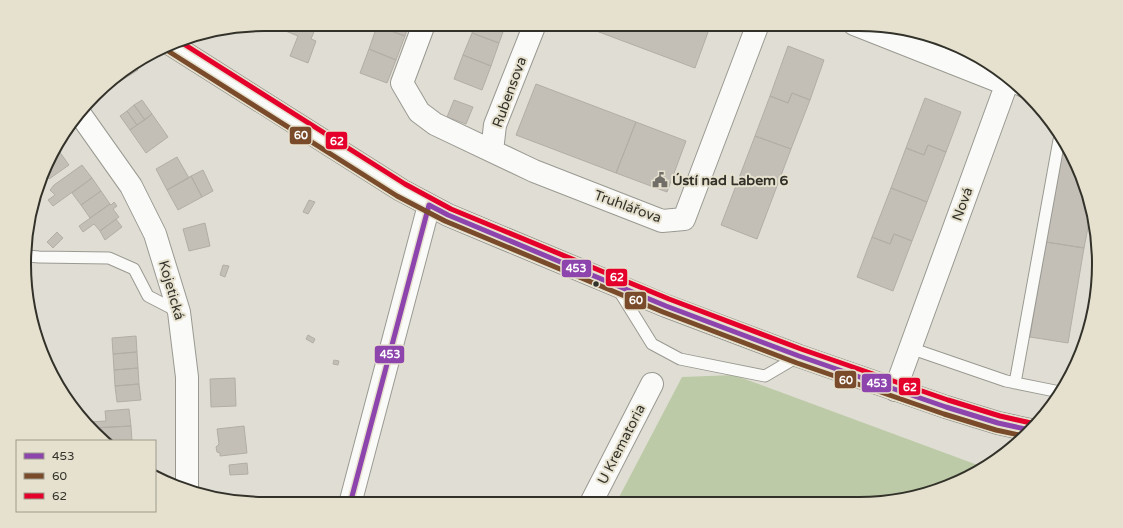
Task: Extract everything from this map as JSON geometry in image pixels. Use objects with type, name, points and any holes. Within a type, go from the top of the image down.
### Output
[{"type":"street","points":[[421,31],[402,83],[418,112],[435,124],[492,151]]},
{"type":"street","name":"Rubensova","points":[[492,151],[495,125],[532,31]]},
{"type":"street","name":"Truhlářova","points":[[492,151],[534,171],[662,221],[684,219],[755,31]]},
{"type":"street","points":[[872,31],[1003,80]]},
{"type":"street","points":[[177,48],[401,190],[448,215],[666,306],[799,356],[895,390],[998,423],[1024,429]]},
{"type":"street","name":"Nová","points":[[895,390],[1006,84]]},
{"type":"street","name":"Kojetická","points":[[83,118],[131,186],[155,234],[179,312],[187,378],[187,484]]},
{"type":"street","points":[[352,497],[429,205]]},
{"type":"street","name":"U Krematoria","points":[[594,497],[652,384]]},
{"type":"lane","points":[[1015,383],[1058,144]]},
{"type":"lane","points":[[31,256],[109,258],[134,269],[148,296],[179,312]]},
{"type":"lane","points":[[616,285],[652,344],[680,359],[765,376],[799,356]]},
{"type":"lane","points":[[910,348],[1006,381],[1054,391]]},
{"type":"green space","points":[[734,375],[978,465],[934,485],[904,493],[874,497],[619,497],[682,377]]},
{"type":"building","points":[[286,31],[314,31],[311,39],[316,41],[308,63],[290,56],[298,36]]},
{"type":"building","points":[[375,31],[391,31],[405,36],[396,60],[369,49]]},
{"type":"building","points":[[391,31],[407,31],[405,36]]},
{"type":"building","points":[[473,31],[503,31],[499,43],[472,33]]},
{"type":"building","points":[[596,31],[708,31],[695,68]]},
{"type":"building","points":[[472,33],[499,43],[491,66],[463,55]]},
{"type":"building","points":[[788,46],[824,60],[810,100],[792,93],[788,103],[770,96]]},
{"type":"building","points":[[369,49],[396,60],[387,83],[360,73]]},
{"type":"building","points":[[463,55],[491,66],[482,90],[454,79]]},
{"type":"building","points":[[137,68],[138,70],[119,82],[122,79]]},
{"type":"building","points":[[536,84],[636,122],[616,173],[516,135]]},
{"type":"building","points":[[792,93],[810,100],[791,149],[755,136],[770,96],[788,103]]},
{"type":"building","points":[[925,98],[961,112],[946,152],[928,145],[924,155],[906,148]]},
{"type":"building","points":[[142,100],[152,114],[145,120],[134,105]]},
{"type":"building","points":[[454,100],[473,107],[466,124],[447,117]]},
{"type":"building","points":[[134,105],[145,120],[137,125],[127,111]]},
{"type":"building","points":[[127,111],[137,125],[130,130],[120,116]]},
{"type":"building","points":[[152,114],[168,137],[146,153],[130,130]]},
{"type":"building","points":[[636,122],[686,141],[667,192],[616,173]]},
{"type":"building","points":[[755,136],[791,149],[757,239],[721,225]]},
{"type":"building","points":[[928,145],[946,152],[927,202],[891,188],[906,148],[924,155]]},
{"type":"building","points":[[1062,149],[1080,189],[1089,224],[1084,248],[1046,242]]},
{"type":"building","points":[[60,152],[69,165],[49,179],[48,178]]},
{"type":"building","points":[[177,157],[189,178],[167,190],[156,169]]},
{"type":"building","points":[[82,165],[92,178],[53,206],[48,200],[55,195],[50,190],[54,185]]},
{"type":"building","points":[[203,170],[213,191],[202,197],[191,176]]},
{"type":"building","points":[[191,176],[202,197],[178,210],[167,190]]},
{"type":"building","points":[[92,178],[101,191],[81,205],[72,193]]},
{"type":"building","points":[[891,188],[927,202],[912,241],[894,234],[890,244],[872,237]]},
{"type":"building","points":[[101,191],[110,204],[90,218],[81,205]]},
{"type":"building","points":[[309,200],[315,202],[308,214],[303,212]]},
{"type":"building","points":[[114,202],[117,206],[113,209],[119,217],[100,231],[94,224],[83,232],[79,226]]},
{"type":"building","points":[[116,219],[122,227],[105,240],[100,231]]},
{"type":"building","points":[[205,223],[210,246],[189,251],[183,229]]},
{"type":"building","points":[[57,232],[63,238],[53,248],[47,242]]},
{"type":"building","points":[[894,234],[912,241],[893,291],[857,277],[872,237],[890,244]]},
{"type":"building","points":[[1046,242],[1084,248],[1068,343],[1030,337]]},
{"type":"building","points":[[223,265],[229,266],[225,277],[220,275]]},
{"type":"building","points":[[308,335],[315,339],[313,343],[306,339]]},
{"type":"building","points":[[136,336],[137,352],[113,354],[112,338]]},
{"type":"building","points":[[137,352],[138,368],[114,370],[113,354]]},
{"type":"building","points":[[334,360],[339,361],[338,365],[333,364]]},
{"type":"building","points":[[138,368],[139,384],[115,386],[114,370]]},
{"type":"building","points":[[235,378],[236,406],[211,407],[210,379]]},
{"type":"building","points":[[139,384],[141,400],[117,402],[115,386]]},
{"type":"building","points":[[129,409],[131,426],[98,428],[92,422],[106,421],[105,411]]},
{"type":"building","points":[[131,426],[132,440],[111,440],[98,428]]},
{"type":"building","points":[[244,426],[247,453],[220,456],[220,453],[217,452],[216,447],[219,444],[217,429]]},
{"type":"building","points":[[247,463],[248,474],[230,475],[229,465]]},
{"type":"transit line","name":"62","points":[[185,45],[405,184],[451,209],[669,299],[801,349],[948,400],[1000,416],[1030,423]]},
{"type":"transit line","name":"60","points":[[169,52],[397,196],[445,221],[663,312],[797,363],[944,414],[996,430],[1018,435]]},
{"type":"transit line","name":"453","points":[[429,205],[448,215],[666,306],[799,356],[946,407],[998,423],[1024,429]]},
{"type":"transit line","name":"453","points":[[352,497],[429,205]]},
{"type":"place","name":"Ústí nad Labem 6","points":[[660,180]]}]
